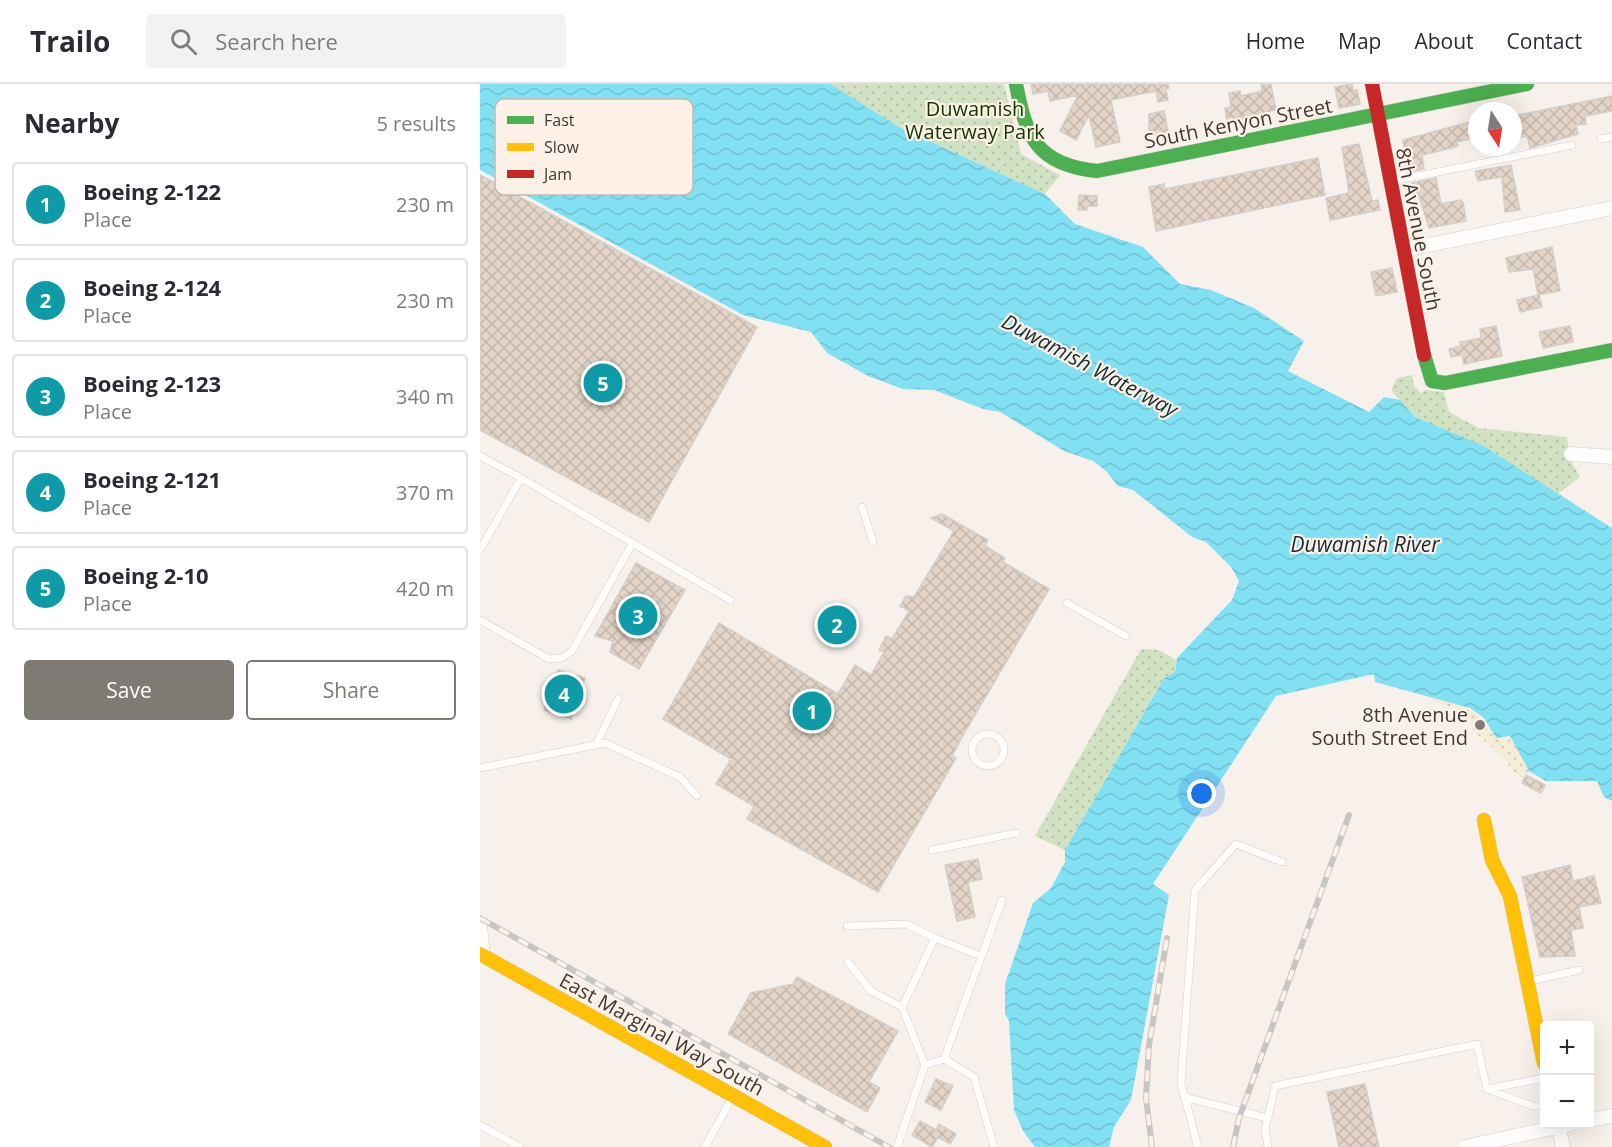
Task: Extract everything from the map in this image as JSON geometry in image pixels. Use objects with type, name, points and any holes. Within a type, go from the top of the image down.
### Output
[{"type":"street","name":"South Kenyon Street","points":[[1016,84],[1025,126],[1034,142],[1051,156],[1077,169],[1097,171],[1378,115],[1478,89],[1527,84]]},
{"type":"street","name":"8th Avenue South","points":[[1372,84],[1427,371],[1432,381],[1445,383],[1612,350]]},
{"type":"street","points":[[1403,250],[1612,208]]},
{"type":"street","points":[[1571,454],[1612,457]]},
{"type":"street","points":[[1484,820],[1492,860],[1510,896],[1540,1039]]},
{"type":"street","points":[[480,926],[481,958]]},
{"type":"street","name":"East Marginal Way South","points":[[481,958],[825,1147]]},
{"type":"street","points":[[1594,1119],[1612,1116]]},
{"type":"street","points":[[1465,1147],[1544,1129]]},
{"type":"street","points":[[1562,1129],[1563,1147]]},
{"type":"lane","points":[[1601,139],[1612,137]]},
{"type":"lane","points":[[1390,181],[1572,145]]},
{"type":"lane","points":[[480,456],[577,508],[632,544],[730,600]]},
{"type":"lane","points":[[480,550],[521,478]]},
{"type":"lane","points":[[862,507],[873,542]]},
{"type":"lane","points":[[480,620],[549,659],[562,658],[572,651],[632,544]]},
{"type":"lane","points":[[1067,603],[1126,636]]},
{"type":"lane","points":[[597,743],[618,699]]},
{"type":"lane","points":[[987,734],[997,736],[1004,745],[1000,760],[991,766],[980,764],[971,752],[974,741],[987,734]]},
{"type":"lane","points":[[480,768],[597,743],[610,744],[680,777],[697,796]]},
{"type":"lane","points":[[932,850],[1016,834]]},
{"type":"lane","points":[[1198,1147],[1181,1083],[1195,890],[1236,844],[1282,862]]},
{"type":"lane","points":[[944,1059],[1002,900]]},
{"type":"lane","points":[[847,926],[906,924],[981,956]]},
{"type":"lane","points":[[902,1007],[935,938]]},
{"type":"lane","points":[[848,962],[871,991],[902,1007],[925,1065],[897,1147]]},
{"type":"lane","points":[[1528,981],[1579,970]]},
{"type":"lane","points":[[1268,1147],[1264,1130],[1275,1086],[1477,1044],[1487,1089]]},
{"type":"lane","points":[[925,1065],[944,1059],[974,1077],[994,1147]]},
{"type":"lane","points":[[1487,1089],[1540,1079]]},
{"type":"lane","points":[[1487,1089],[1533,1106],[1540,1106]]},
{"type":"lane","points":[[705,1147],[734,1096]]},
{"type":"lane","points":[[1184,1096],[1268,1118]]},
{"type":"lane","points":[[480,1125],[520,1147]]},
{"type":"sand","name":"8th Avenue South Street End","points":[[1433,698],[1454,703],[1477,714],[1496,738],[1510,736],[1529,771],[1525,779],[1514,772],[1502,756],[1474,732],[1469,717],[1471,713],[1432,701]]},
{"type":"green space","name":"Duwamish Waterway Park","points":[[830,84],[1004,84],[1021,154],[1060,175],[1045,194],[901,128]]},
{"type":"green space","points":[[1412,375],[1414,386],[1421,393],[1425,390],[1444,392],[1449,412],[1479,428],[1567,437],[1570,459],[1580,477],[1558,494],[1473,442],[1415,417],[1391,390],[1397,378]]},
{"type":"green space","points":[[1141,649],[1159,650],[1176,660],[1175,672],[1164,678],[1065,850],[1035,836]]},
{"type":"water","name":"Duwamish River","points":[[480,84],[830,84],[901,128],[1045,194],[1075,224],[1143,247],[1180,284],[1211,290],[1254,308],[1304,341],[1288,371],[1369,412],[1384,397],[1400,400],[1415,417],[1482,445],[1612,528],[1612,801],[1604,797],[1597,781],[1546,781],[1529,771],[1510,736],[1496,738],[1484,718],[1470,708],[1375,682],[1374,674],[1276,696],[1153,884],[1169,895],[1131,1100],[1114,1127],[1109,1147],[1035,1147],[1023,1131],[1014,1110],[1009,1021],[1005,1014],[1005,984],[1033,903],[1051,888],[1065,862],[1065,850],[1164,678],[1175,672],[1177,658],[1232,600],[1239,581],[1231,567],[1206,542],[1192,537],[1133,490],[1118,486],[1106,471],[1093,461],[1064,451],[1000,412],[983,409],[934,390],[903,389],[868,376],[827,353],[811,332],[743,315],[525,195],[693,195],[693,99],[495,99],[495,178],[480,170]]},
{"type":"building","points":[[1031,84],[1168,84],[1169,88],[1166,89],[1168,100],[1158,102],[1156,91],[1111,100],[1120,142],[1096,147],[1089,115],[1076,140],[1060,131],[1078,95],[1050,101],[1048,91],[1033,94]]},
{"type":"building","points":[[1261,84],[1271,84],[1276,110],[1227,123],[1225,108],[1231,107],[1229,93],[1240,91],[1241,96],[1262,91]]},
{"type":"building","points":[[1352,84],[1353,91],[1357,90],[1360,104],[1339,108],[1335,87]]},
{"type":"building","points":[[1612,96],[1612,111],[1585,116],[1586,124],[1576,125],[1578,134],[1530,148],[1527,136],[1522,137],[1522,114]]},
{"type":"building","points":[[1164,111],[1168,132],[1149,136],[1149,114]]},
{"type":"building","points":[[1468,122],[1468,139],[1457,142],[1458,146],[1422,155],[1424,169],[1407,172],[1403,140]]},
{"type":"building","points":[[1359,144],[1372,201],[1378,200],[1380,210],[1330,220],[1326,198],[1349,193],[1342,147]]},
{"type":"building","points":[[1318,158],[1325,195],[1156,231],[1149,187],[1164,184],[1165,189]]},
{"type":"building","points":[[1511,165],[1520,210],[1505,212],[1502,177],[1478,181],[1475,171]]},
{"type":"building","points":[[480,175],[495,183],[495,195],[516,195],[757,327],[649,522],[480,430]]},
{"type":"building","points":[[1436,178],[1441,204],[1460,200],[1463,202],[1466,221],[1429,228],[1419,196],[1415,197],[1412,183]]},
{"type":"building","points":[[1079,195],[1097,196],[1097,206],[1087,206],[1087,210],[1078,210]]},
{"type":"building","points":[[1552,247],[1560,291],[1538,295],[1533,269],[1509,272],[1506,258]]},
{"type":"building","points":[[1392,268],[1397,292],[1376,296],[1371,272]]},
{"type":"building","points":[[1539,295],[1542,307],[1520,312],[1517,300]]},
{"type":"building","points":[[1496,326],[1502,356],[1464,364],[1462,355],[1451,357],[1449,349],[1461,346],[1460,342],[1481,338],[1480,329]]},
{"type":"building","points":[[1570,326],[1573,342],[1543,348],[1539,332]]},
{"type":"building","points":[[942,514],[988,540],[985,546],[1005,558],[1003,562],[1049,589],[966,730],[952,756],[956,758],[878,892],[747,819],[754,806],[716,784],[731,759],[663,719],[719,623],[838,694],[855,665],[871,675],[884,652],[879,650],[886,636],[892,639],[909,611],[900,606],[906,596],[914,597],[954,531],[931,518]]},
{"type":"building","points":[[636,563],[685,590],[639,669],[610,652],[613,641],[595,636]]},
{"type":"building","points":[[848,613],[853,629],[826,637],[821,620]]},
{"type":"building","points":[[558,670],[585,678],[571,719],[544,710]]},
{"type":"building","points":[[1526,775],[1545,785],[1541,793],[1522,783]]},
{"type":"building","points":[[978,859],[982,879],[968,882],[975,917],[957,921],[945,865]]},
{"type":"building","points":[[1570,865],[1573,881],[1594,876],[1601,903],[1579,907],[1583,928],[1571,930],[1575,956],[1540,957],[1522,877]]},
{"type":"building","points":[[797,977],[898,1031],[869,1082],[880,1088],[867,1112],[728,1034],[751,993],[793,984]]},
{"type":"building","points":[[936,1079],[953,1086],[941,1110],[925,1102]]},
{"type":"building","points":[[1365,1084],[1379,1147],[1339,1147],[1327,1092]]},
{"type":"building","points":[[920,1121],[936,1130],[939,1124],[956,1134],[950,1144],[938,1137],[932,1147],[912,1135]]},
{"type":"railway","points":[[1233,1147],[1239,1118],[1349,815]]},
{"type":"railway","points":[[480,918],[889,1147]]},
{"type":"railway","points":[[1152,1147],[1146,1098],[1149,1045],[1167,938]]},
{"type":"traffic: fast","points":[[1016,84],[1024,119],[1038,145],[1060,162],[1077,168],[1097,171],[1527,84]]},
{"type":"traffic: fast","points":[[1424,355],[1432,381],[1445,383],[1612,350]]},
{"type":"traffic: slow","points":[[1484,820],[1492,860],[1510,896],[1540,1043]]},
{"type":"traffic: slow","points":[[480,954],[825,1147]]},
{"type":"traffic: jam","points":[[1372,84],[1424,355]]},
{"type":"place","name":"Boeing 2-10","points":[[603,383]]},
{"type":"place","name":"Boeing 2-123","points":[[638,616]]},
{"type":"place","name":"Boeing 2-124","points":[[837,625]]},
{"type":"place","name":"Boeing 2-121","points":[[564,694]]},
{"type":"place","name":"Boeing 2-122","points":[[812,711]]},
{"type":"place","name":"8th Avenue South Street End","points":[[1480,725]]},
{"type":"water label","name":"Duwamish Waterway","points":[[1090,365]]}]
